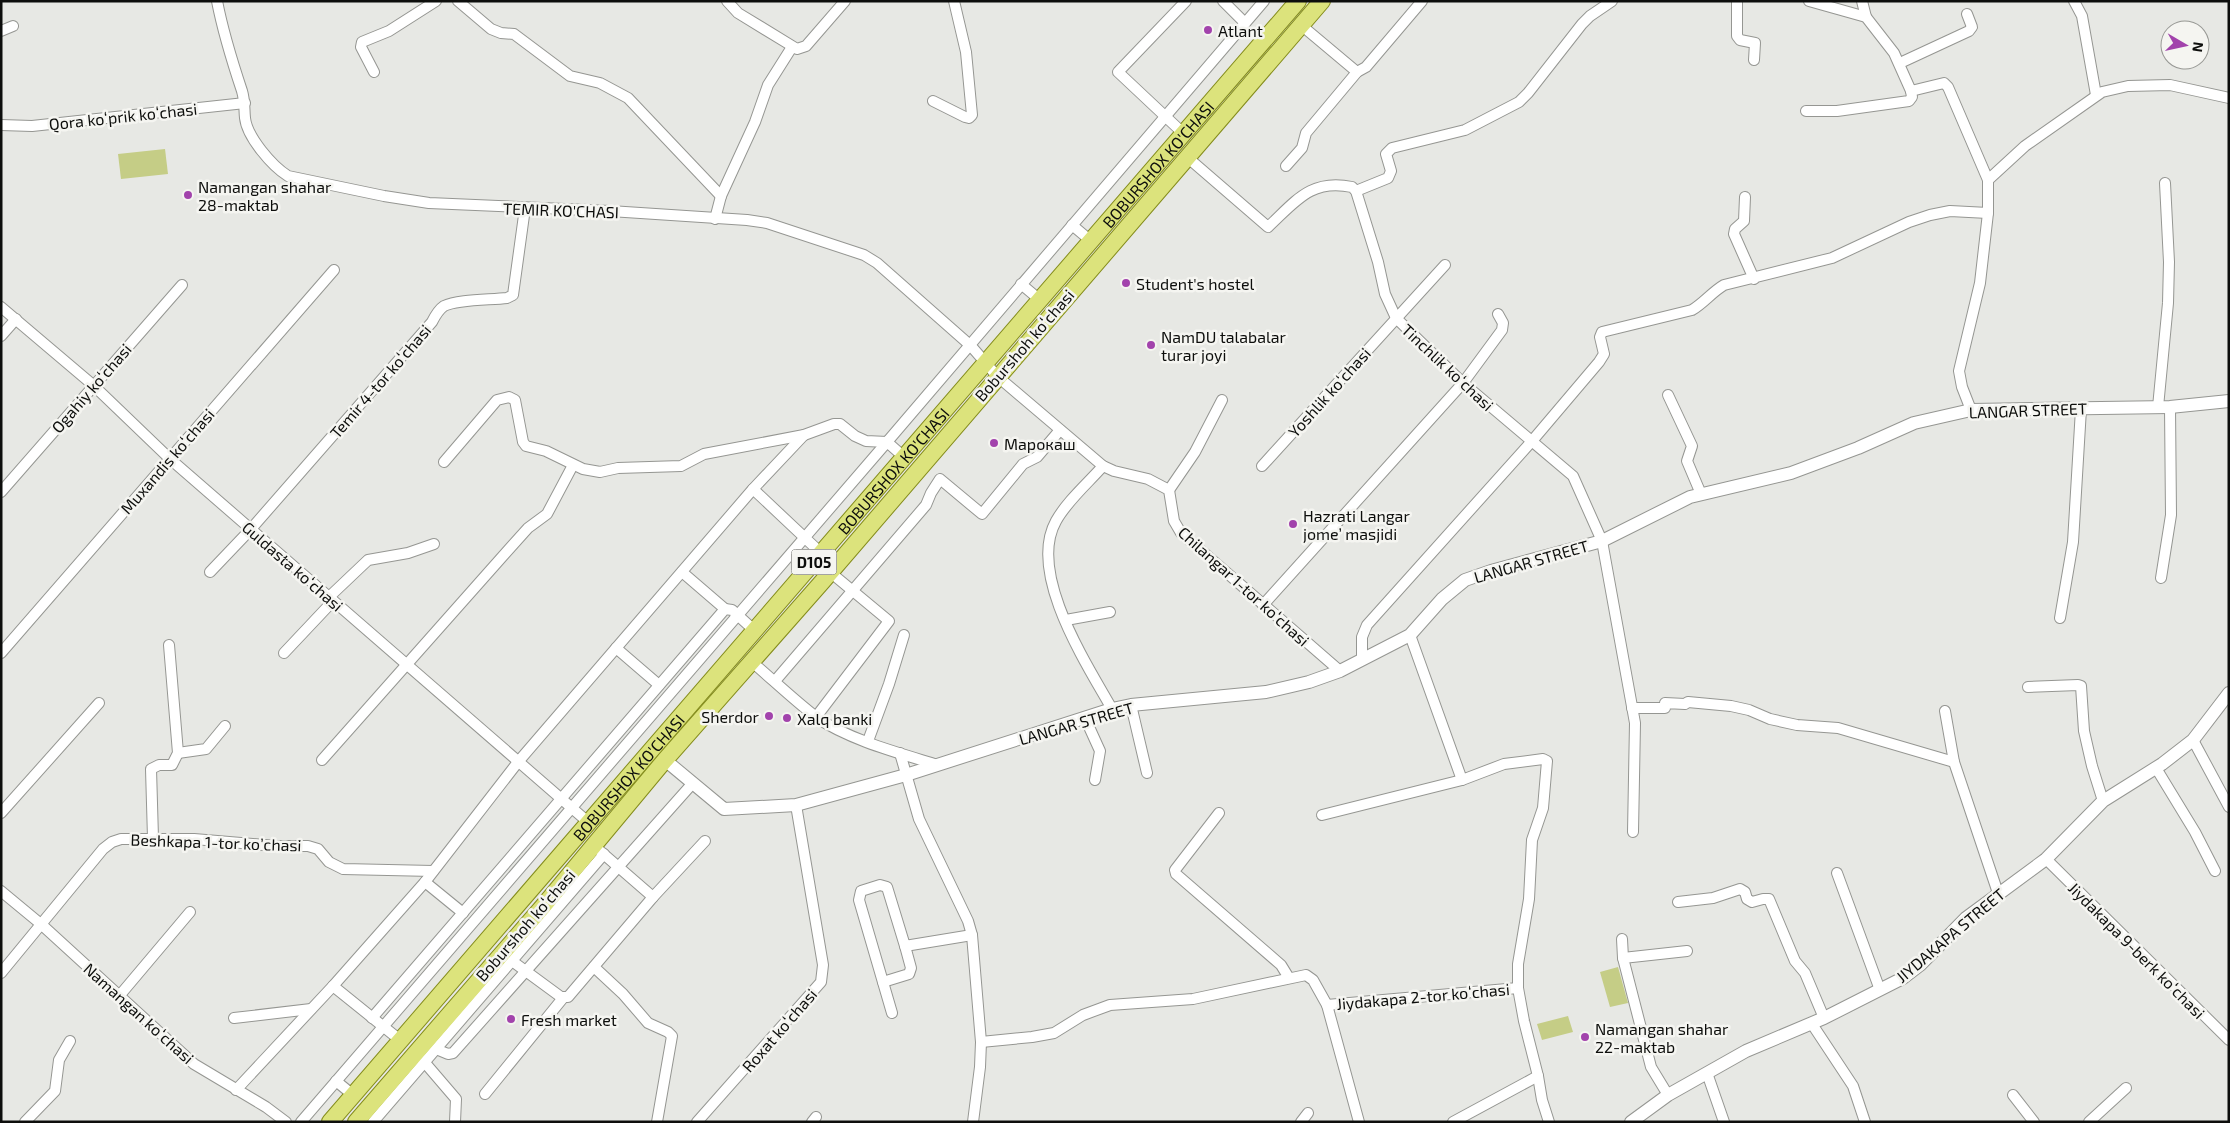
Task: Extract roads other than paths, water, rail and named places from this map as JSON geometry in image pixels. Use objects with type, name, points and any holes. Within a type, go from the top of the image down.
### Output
[{"type":"main road","name":"BOBURSHOX KO'CHASI","points":[[330,1122],[1298,1]]},
{"type":"main road","name":"Boburshoh koʻchasi","points":[[356,1122],[420,1057],[507,957],[598,850],[665,760],[830,572],[1322,1]]},
{"type":"street","name":"TEMIR KO'CHASI","points":[[217,1],[223,30],[245,103],[245,120],[255,142],[266,158],[276,169],[288,176],[402,200],[429,203],[610,211],[766,223],[864,255],[877,263],[971,346],[998,376]]},
{"type":"street","points":[[374,72],[361,47],[362,42],[389,31],[436,1]]},
{"type":"street","points":[[458,1],[491,29],[501,33],[514,34],[570,76],[600,83],[628,98],[721,196]]},
{"type":"street","points":[[727,1],[738,13],[798,49],[806,46],[845,1]]},
{"type":"street","points":[[933,101],[965,117],[969,118],[972,115],[966,52],[954,1]]},
{"type":"street","points":[[1184,134],[1118,72],[1186,1]]},
{"type":"street","points":[[301,1122],[971,346],[1021,284],[1141,147],[1165,116],[1264,1]]},
{"type":"street","points":[[1286,166],[1302,148],[1306,133],[1357,72],[1366,68],[1422,1]]},
{"type":"street","points":[[1187,156],[1268,227],[1302,194],[1310,190],[1344,185],[1352,187],[1356,191],[1388,178],[1391,172],[1386,154],[1392,148],[1465,130],[1519,102],[1532,89],[1582,24],[1612,1]]},
{"type":"street","points":[[1737,1],[1737,36],[1740,40],[1755,43],[1754,60]]},
{"type":"street","points":[[1809,1],[1866,17]]},
{"type":"street","points":[[1806,111],[1837,111],[1909,101],[1912,97],[1900,63],[1866,17],[1862,1]]},
{"type":"street","points":[[2074,1],[2083,23],[2096,95]]},
{"type":"street","points":[[1228,3],[1246,22]]},
{"type":"street","points":[[1900,63],[1969,31],[1972,27],[1967,14]]},
{"type":"street","points":[[1,31],[13,26]]},
{"type":"street","points":[[1301,26],[1357,72]]},
{"type":"street","points":[[715,219],[721,196],[755,122],[768,84],[792,47]]},
{"type":"street","points":[[1911,91],[1940,82],[1948,87],[1988,180],[1988,213],[1980,284],[1959,371],[1962,386],[1971,410]]},
{"type":"street","points":[[1988,180],[2025,146],[2096,95],[2128,86],[2170,85],[2229,98]]},
{"type":"street","name":"Qora koʻprik koʻchasi","points":[[1,125],[32,126],[245,103]]},
{"type":"street","points":[[2162,578],[2171,515],[2164,407],[2168,287],[2165,183]]},
{"type":"street","name":"Tinchlik koʻchasi","points":[[1356,191],[1378,262],[1385,294],[1396,318],[1463,383],[1573,476],[1602,541],[1634,723],[1634,832]]},
{"type":"street","points":[[1745,196],[1744,221],[1735,229],[1734,234],[1754,279]]},
{"type":"street","name":"Temir 4-tor koʻchasi","points":[[210,572],[251,529],[432,322],[437,312],[444,306],[452,304],[506,298],[513,295],[525,208]]},
{"type":"street","points":[[1362,660],[1362,637],[1366,625],[1532,441],[1599,362],[1604,354],[1600,337],[1602,332],[1692,310],[1704,303],[1717,289],[1724,285],[1832,258],[1909,222],[1930,215],[1950,211],[1988,213]]},
{"type":"street","points":[[1072,225],[1091,241]]},
{"type":"street","name":"Yoshlik koʻchasi","points":[[1262,466],[1445,265]]},
{"type":"street","name":"Muxandis koʻchasi","points":[[1,653],[334,270]]},
{"type":"street","points":[[1021,284],[1040,300]]},
{"type":"street","name":"Ogahiy koʻchasi","points":[[1,492],[182,285]]},
{"type":"street","name":"Guldasta koʻchasi","points":[[1,307],[93,385],[169,458],[588,822]]},
{"type":"street","points":[[1264,605],[1463,383],[1502,330],[1503,323],[1498,314]]},
{"type":"street","points":[[1,336],[16,319]]},
{"type":"street","points":[[998,376],[1104,466],[1114,471],[1148,479],[1169,490],[1195,452],[1222,400]]},
{"type":"street","points":[[1668,394],[1692,446],[1687,460],[1701,494]]},
{"type":"street","points":[[444,462],[497,400],[509,397],[515,400],[523,442],[526,446],[546,451],[573,465],[600,472],[618,468],[681,466],[704,454],[804,435],[827,426],[840,424],[855,436],[866,441],[887,442],[904,457]]},
{"type":"street","name":"LANGAR STREET","points":[[665,760],[724,809],[796,805],[906,775],[1112,709],[1131,705],[1266,692],[1309,682],[1340,671],[1410,635],[1442,599],[1465,580],[1491,571],[1602,541],[1690,497],[1792,473],[1858,448],[1914,423],[1971,410],[2164,407],[2229,401]]},
{"type":"street","points":[[2060,618],[2074,542],[2081,409]]},
{"type":"street","points":[[775,681],[926,505],[940,479],[982,514],[1023,464],[1037,458],[1060,430]]},
{"type":"street","points":[[236,1090],[333,986],[425,882],[518,762],[752,489],[804,435]]},
{"type":"street","points":[[322,760],[528,528],[547,514],[573,465]]},
{"type":"street","points":[[1104,466],[1056,521],[1049,539],[1048,569],[1066,620],[1081,654],[1112,709]]},
{"type":"street","points":[[752,489],[821,553]]},
{"type":"street","name":"Chilangar 1-tor koʻchasi","points":[[1169,490],[1174,522],[1181,533],[1340,671]]},
{"type":"street","points":[[284,653],[368,560],[408,554],[434,544]]},
{"type":"street","points":[[682,572],[725,609],[732,610],[755,631]]},
{"type":"street","points":[[816,717],[889,621],[830,572]]},
{"type":"street","points":[[372,1018],[725,609]]},
{"type":"street","points":[[1066,620],[1110,612]]},
{"type":"street","points":[[868,741],[889,684],[904,635]]},
{"type":"street","points":[[1410,635],[1462,780]]},
{"type":"street","points":[[153,838],[151,768],[159,765],[172,766],[178,753],[169,645]]},
{"type":"street","points":[[616,648],[659,685]]},
{"type":"street","points":[[752,662],[816,717],[835,728],[900,753],[938,765]]},
{"type":"street","points":[[2028,687],[2080,686],[2084,731],[2103,801]]},
{"type":"street","name":"JIYDAKAPA STREET","points":[[1631,1122],[1668,1095],[1746,1051],[1818,1021],[1903,978],[1920,965],[1966,918],[2046,859],[2103,801],[2156,768],[2193,740],[2229,694]]},
{"type":"street","points":[[1632,708],[1665,708],[1665,703],[1685,704],[1688,702],[1731,706],[1764,715],[1770,719],[1797,725],[1838,728],[1954,762]]},
{"type":"street","points":[[1,813],[99,703]]},
{"type":"street","points":[[1131,705],[1147,773]]},
{"type":"street","points":[[1945,711],[1954,762],[1998,893]]},
{"type":"street","points":[[1085,718],[1100,751],[1095,780]]},
{"type":"street","points":[[178,753],[206,749],[226,726]]},
{"type":"street","points":[[2193,740],[2229,807]]},
{"type":"street","points":[[900,753],[919,818],[968,921],[972,934],[981,1042],[973,1122]]},
{"type":"street","points":[[1322,815],[1462,780],[1504,764],[1543,758],[1547,761],[1543,808],[1532,840],[1529,899],[1518,964],[1518,988],[1542,1100],[1549,1122]]},
{"type":"street","points":[[2156,768],[2195,832],[2215,871]]},
{"type":"street","points":[[436,1049],[448,1054],[453,1053],[692,784]]},
{"type":"street","name":"Roxat koʻchasi","points":[[698,1122],[821,982],[823,965],[796,805]]},
{"type":"street","points":[[1219,813],[1175,870],[1176,874],[1281,965],[1289,978]]},
{"type":"street","name":"Beshkapa 1-tor koʼchasi","points":[[1,973],[103,849],[112,842],[121,839],[153,838],[276,846],[308,846],[318,849],[329,862],[343,869],[433,871]]},
{"type":"street","points":[[485,1094],[563,998],[568,997],[653,897],[705,841]]},
{"type":"street","points":[[598,850],[653,897]]},
{"type":"street","name":"Jiydakapa 9-berk koʻchasi","points":[[2046,859],[2229,1040]]},
{"type":"street","points":[[1837,874],[1880,990]]},
{"type":"street","points":[[425,882],[463,913]]},
{"type":"street","points":[[883,982],[909,974],[911,968],[887,887],[880,885],[861,891],[859,900],[883,982],[892,1012]]},
{"type":"street","points":[[1678,902],[1713,898],[1740,889],[1745,892],[1747,899],[1752,902],[1763,898],[1769,899],[1795,961],[1806,973],[1818,1021],[1853,1086],[1865,1122]]},
{"type":"street","name":"Namangan koʻchasi","points":[[1,892],[42,925],[194,1064],[286,1122]]},
{"type":"street","points":[[120,995],[190,912]]},
{"type":"street","points":[[905,946],[972,934]]},
{"type":"street","points":[[1622,939],[1622,958],[1651,1067],[1668,1095]]},
{"type":"street","points":[[1622,958],[1687,951]]},
{"type":"street","points":[[507,957],[563,998]]},
{"type":"street","points":[[594,967],[623,994],[648,1023],[668,1032],[672,1036],[657,1122]]},
{"type":"street","points":[[981,1042],[1054,1033],[1083,1015],[1110,1005],[1193,999],[1289,978],[1310,976],[1327,1005],[1359,1122]]},
{"type":"street","points":[[333,986],[400,1040]]},
{"type":"street","name":"Jiydakapa 2-tor koʻchasi","points":[[1327,1005],[1518,988]]},
{"type":"street","points":[[373,1122],[420,1057],[436,1049],[477,991],[494,1005]]},
{"type":"street","points":[[234,1018],[311,1009]]},
{"type":"street","points":[[25,1122],[55,1091],[59,1060],[70,1041]]},
{"type":"street","points":[[420,1057],[456,1099],[455,1122]]},
{"type":"street","points":[[1707,1073],[1724,1122]]},
{"type":"street","points":[[1453,1122],[1538,1076]]},
{"type":"street","points":[[336,1081],[353,1095]]},
{"type":"street","points":[[2089,1122],[2126,1088]]},
{"type":"street","points":[[2013,1095],[2034,1122]]},
{"type":"street","points":[[1301,1122],[1308,1113]]},
{"type":"place","name":"Atlant","points":[[1208,30]]},
{"type":"place","name":"Namangan shahar 28-maktab","points":[[188,195]]},
{"type":"place","name":"Student's hostel","points":[[1126,283]]},
{"type":"place","name":"NamDU talabalar turar joyi","points":[[1151,345]]},
{"type":"place","name":"Марокаш","points":[[994,443]]},
{"type":"place","name":"Hazrati Langar jome’ masjidi","points":[[1293,524]]},
{"type":"place","name":"Sherdor","points":[[769,716]]},
{"type":"place","name":"Xalq banki","points":[[787,718]]},
{"type":"place","name":"Fresh market","points":[[511,1019]]},
{"type":"place","name":"Namangan shahar 22-maktab","points":[[1585,1037]]}]
